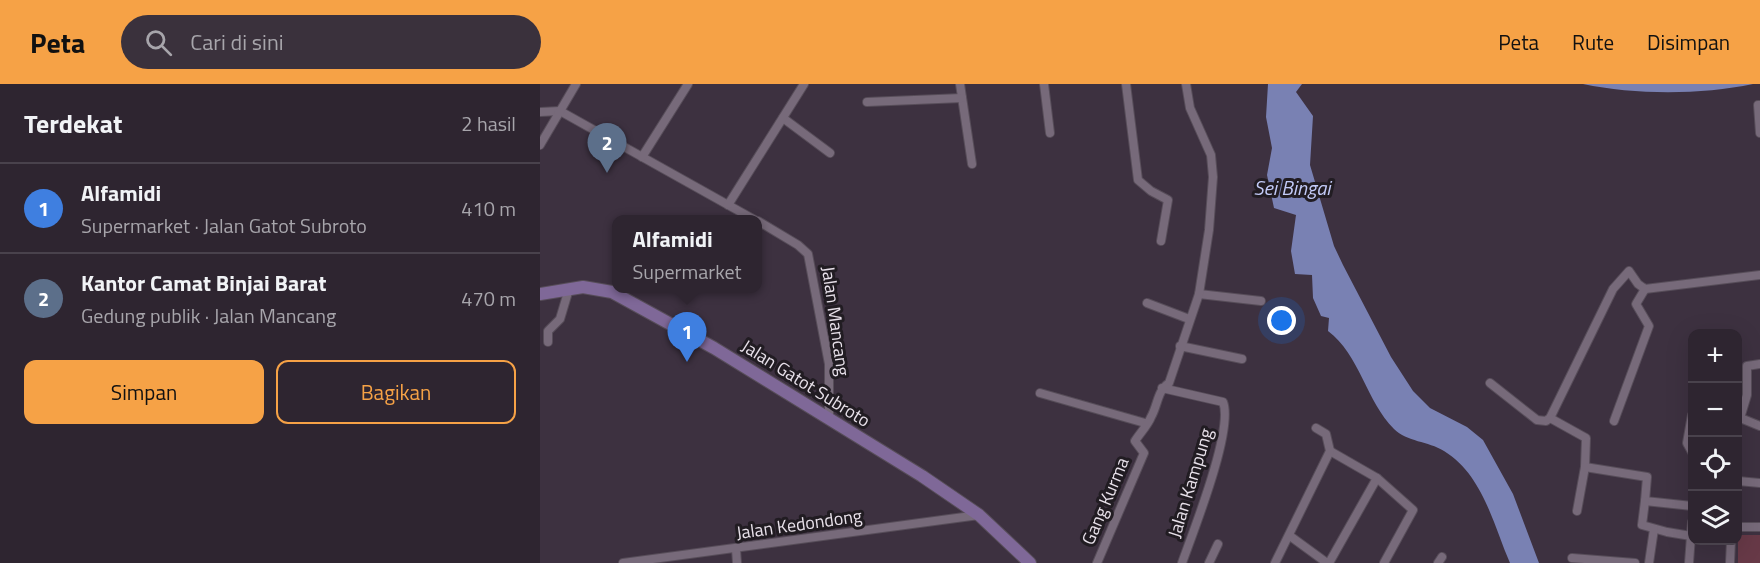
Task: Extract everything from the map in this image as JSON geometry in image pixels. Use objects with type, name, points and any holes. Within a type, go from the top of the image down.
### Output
[{"type":"main road","name":"Jalan Gatot Subroto","points":[[540,294],[569,289],[597,288],[612,292]]},
{"type":"main road","name":"Jalan Gatot Subroto","points":[[614,293],[714,348],[922,476],[979,515],[1030,563]]},
{"type":"street","points":[[540,145],[576,84]]},
{"type":"street","points":[[642,157],[688,84]]},
{"type":"street","points":[[728,205],[804,84]]},
{"type":"street","points":[[960,84],[972,164]]},
{"type":"street","points":[[1044,84],[1050,133]]},
{"type":"street","points":[[1126,84],[1138,180],[1151,192],[1168,200],[1161,241]]},
{"type":"street","points":[[1040,393],[1145,423],[1150,420],[1162,388],[1169,383],[1199,294],[1209,230],[1213,177],[1210,154],[1190,108],[1186,84]]},
{"type":"street","points":[[867,102],[962,98]]},
{"type":"street","points":[[1760,105],[1758,105],[1760,133]]},
{"type":"street","points":[[540,112],[560,111]]},
{"type":"street","name":"Jalan Mancang","points":[[560,111],[747,215]]},
{"type":"street","points":[[783,118],[830,153]]},
{"type":"street","name":"Jalan Mancang","points":[[762,223],[798,244],[808,254],[829,364],[829,419]]},
{"type":"street","points":[[1490,383],[1537,420],[1546,422],[1551,418],[1620,279],[1629,271],[1638,284],[1645,289],[1760,275]]},
{"type":"street","points":[[1747,278],[1760,280]]},
{"type":"street","points":[[548,342],[548,331],[560,319],[569,289]]},
{"type":"street","points":[[1614,421],[1649,326],[1647,319],[1636,308],[1636,300],[1645,289]]},
{"type":"street","points":[[1199,294],[1261,300]]},
{"type":"street","points":[[1146,303],[1190,319]]},
{"type":"street","points":[[1180,346],[1242,359]]},
{"type":"street","points":[[1742,409],[1747,395],[1747,366],[1760,364]]},
{"type":"street","name":"Jalan Kampung","points":[[1162,388],[1222,402],[1227,412],[1224,435],[1182,563]]},
{"type":"street","points":[[1551,418],[1586,438],[1585,467],[1577,512]]},
{"type":"street","points":[[1742,418],[1760,426]]},
{"type":"street","name":"Gang Kurma","points":[[1097,563],[1144,453],[1134,442],[1145,423]]},
{"type":"street","points":[[1275,563],[1330,451],[1326,434],[1316,428]]},
{"type":"street","points":[[1330,451],[1377,478],[1413,510],[1384,563]]},
{"type":"street","points":[[1585,467],[1647,477],[1642,525],[1688,535]]},
{"type":"street","points":[[1290,536],[1328,563],[1377,478]]},
{"type":"street","points":[[1742,481],[1760,483]]},
{"type":"street","points":[[1646,501],[1688,506]]},
{"type":"street","name":"Jalan Kedondong","points":[[623,563],[979,515]]},
{"type":"street","points":[[1742,526],[1760,527]]},
{"type":"street","points":[[1649,563],[1654,529]]},
{"type":"street","points":[[1209,563],[1218,544]]},
{"type":"street","points":[[1689,563],[1690,545]]},
{"type":"street","points":[[1730,563],[1731,545]]},
{"type":"street","points":[[736,549],[737,563]]},
{"type":"street","points":[[1572,558],[1635,563]]},
{"type":"shaded area","points":[[1742,535],[1760,535],[1760,563],[1738,563],[1738,545],[1742,545]]},
{"type":"water","name":"Sei Bingai","points":[[1268,84],[1302,84],[1296,92],[1313,116],[1310,165],[1334,246],[1343,265],[1391,357],[1413,391],[1430,408],[1467,427],[1483,440],[1513,494],[1539,563],[1510,563],[1485,501],[1468,473],[1444,451],[1399,433],[1384,418],[1348,352],[1328,331],[1329,318],[1321,316],[1313,298],[1312,275],[1295,274],[1291,251],[1296,215],[1274,208],[1267,175],[1272,148],[1266,117]]},
{"type":"water","points":[[1583,84],[1753,84],[1690,92],[1646,92]]},
{"type":"place","name":"Kantor Camat Binjai Barat","points":[[607,173]]},
{"type":"place","name":"Alfamidi","points":[[687,362]]}]
